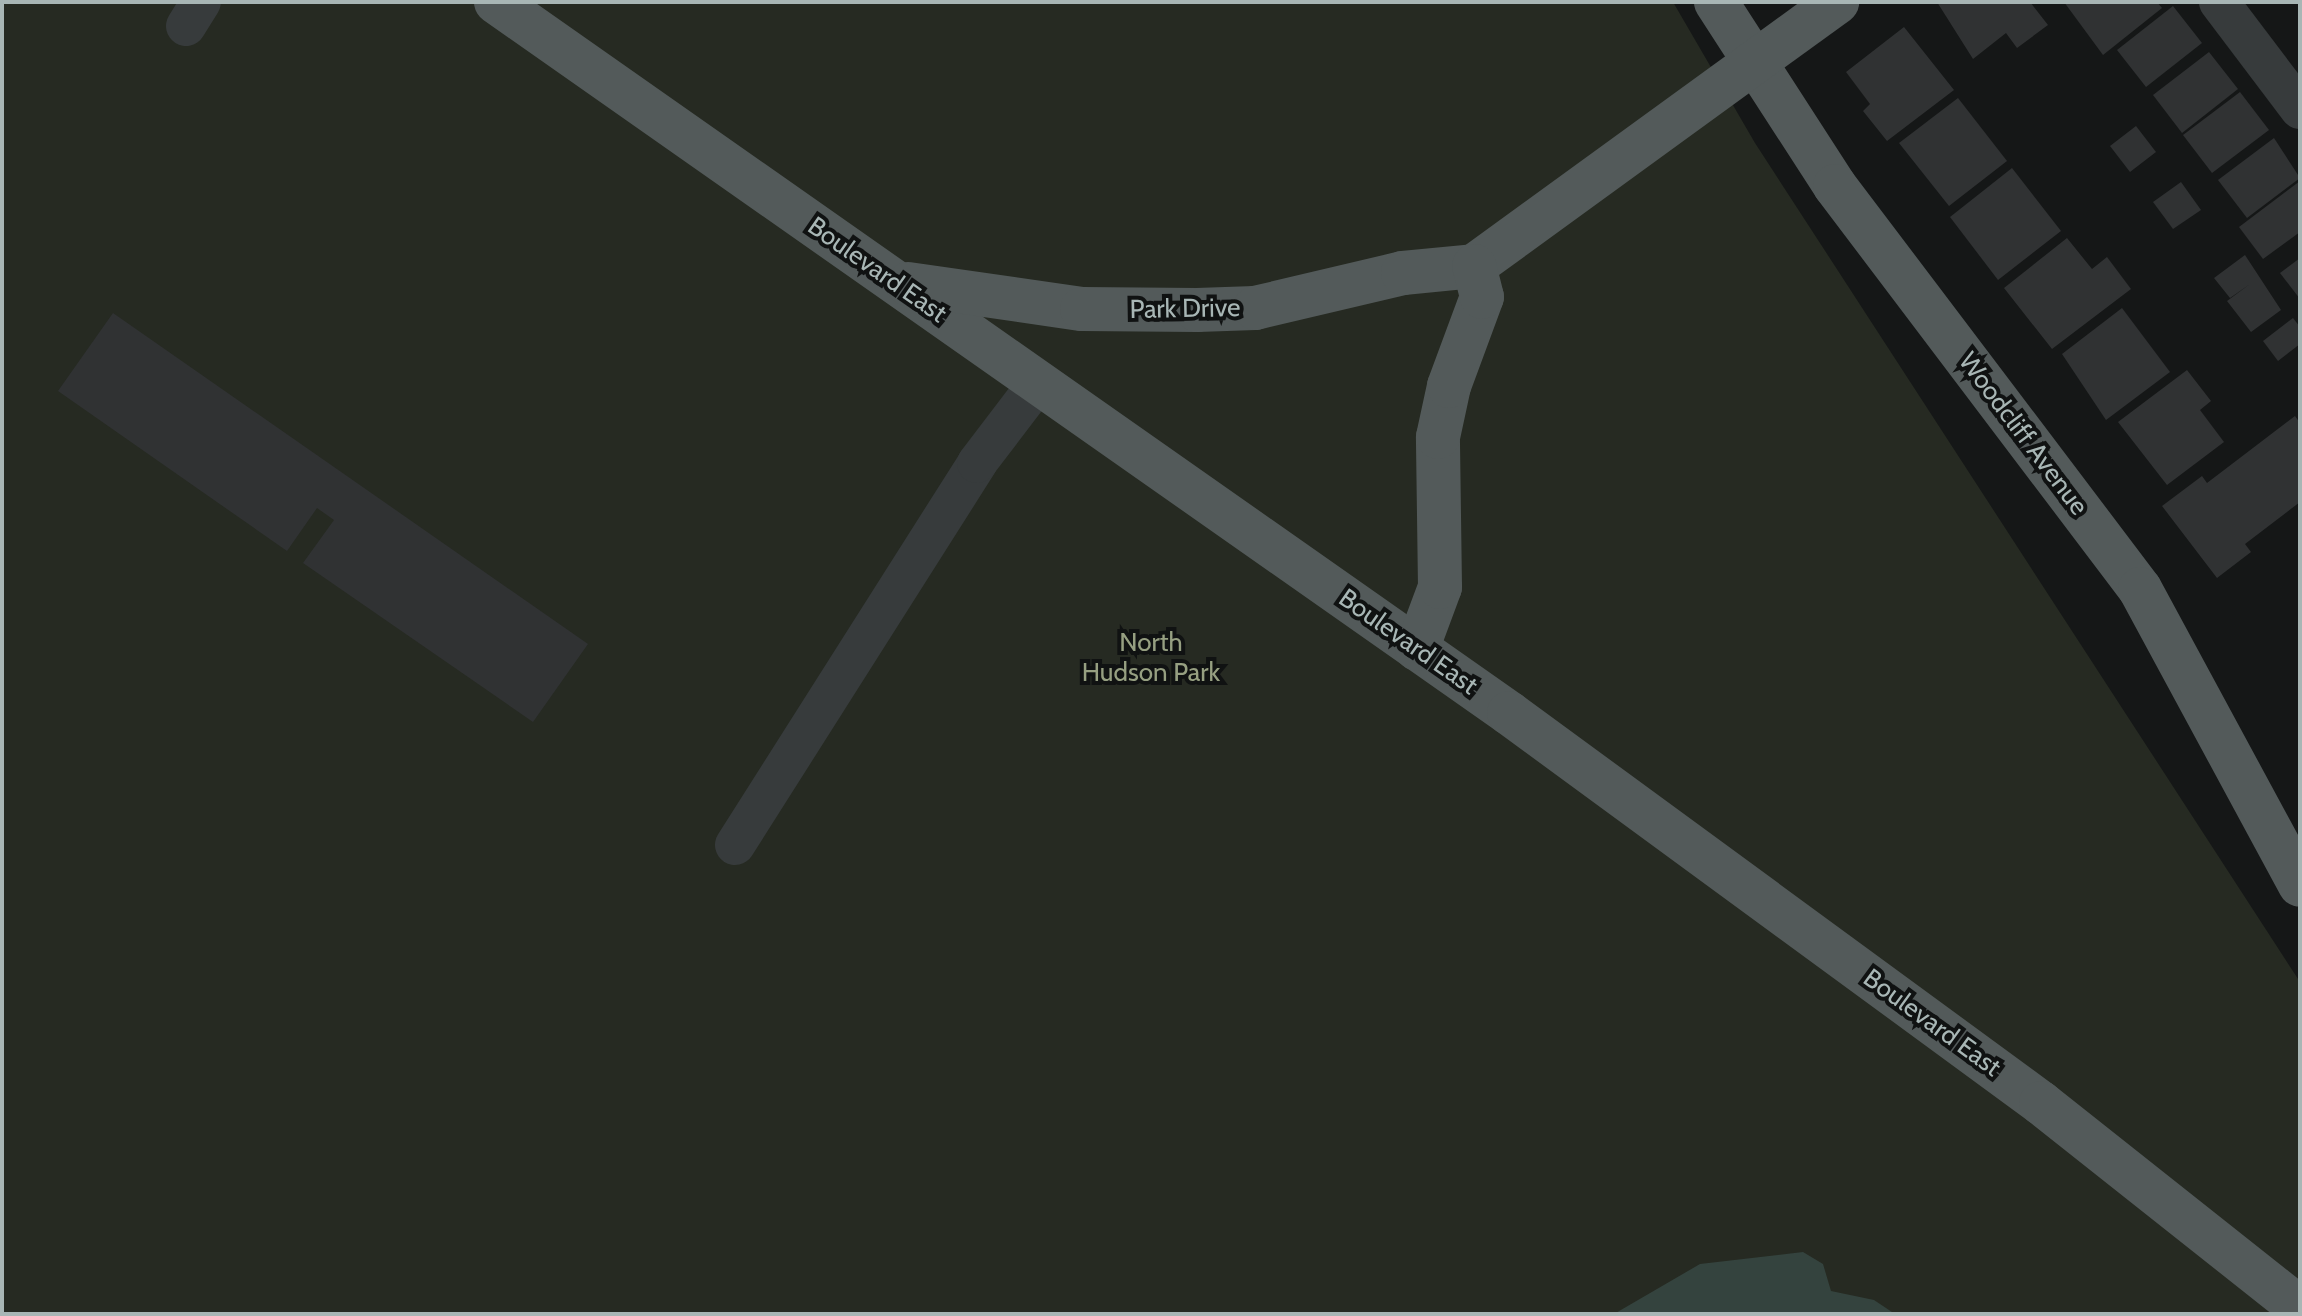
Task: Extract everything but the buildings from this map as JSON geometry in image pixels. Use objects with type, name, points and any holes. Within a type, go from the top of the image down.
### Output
[{"type":"main road","name":"Boulevard East","points":[[496,2],[1417,649],[2041,1103],[2300,1308]]},
{"type":"main road","name":"Woodcliff Avenue","points":[[1716,2],[1835,186],[2140,589],[2300,885]]},
{"type":"main road","name":"Park Drive","points":[[893,281],[1082,309],[1197,310],[1255,308],[1403,273],[1474,266],[1755,65],[1834,3]]},
{"type":"main road","points":[[1417,649],[1440,587],[1438,437],[1449,386],[1482,297],[1474,266]]},
{"type":"street","points":[[2219,2],[2300,109]]},
{"type":"street","points":[[735,845],[977,463],[1038,383]]},
{"type":"green space","name":"North Hudson Park","points":[[2,2],[1673,2],[1755,143],[2300,982],[2300,1279],[2271,1314],[2,1314]]},
{"type":"shaded area","points":[[1803,1252],[1823,1264],[1831,1291],[1874,1300],[1895,1314],[1614,1314],[1700,1264]]}]
